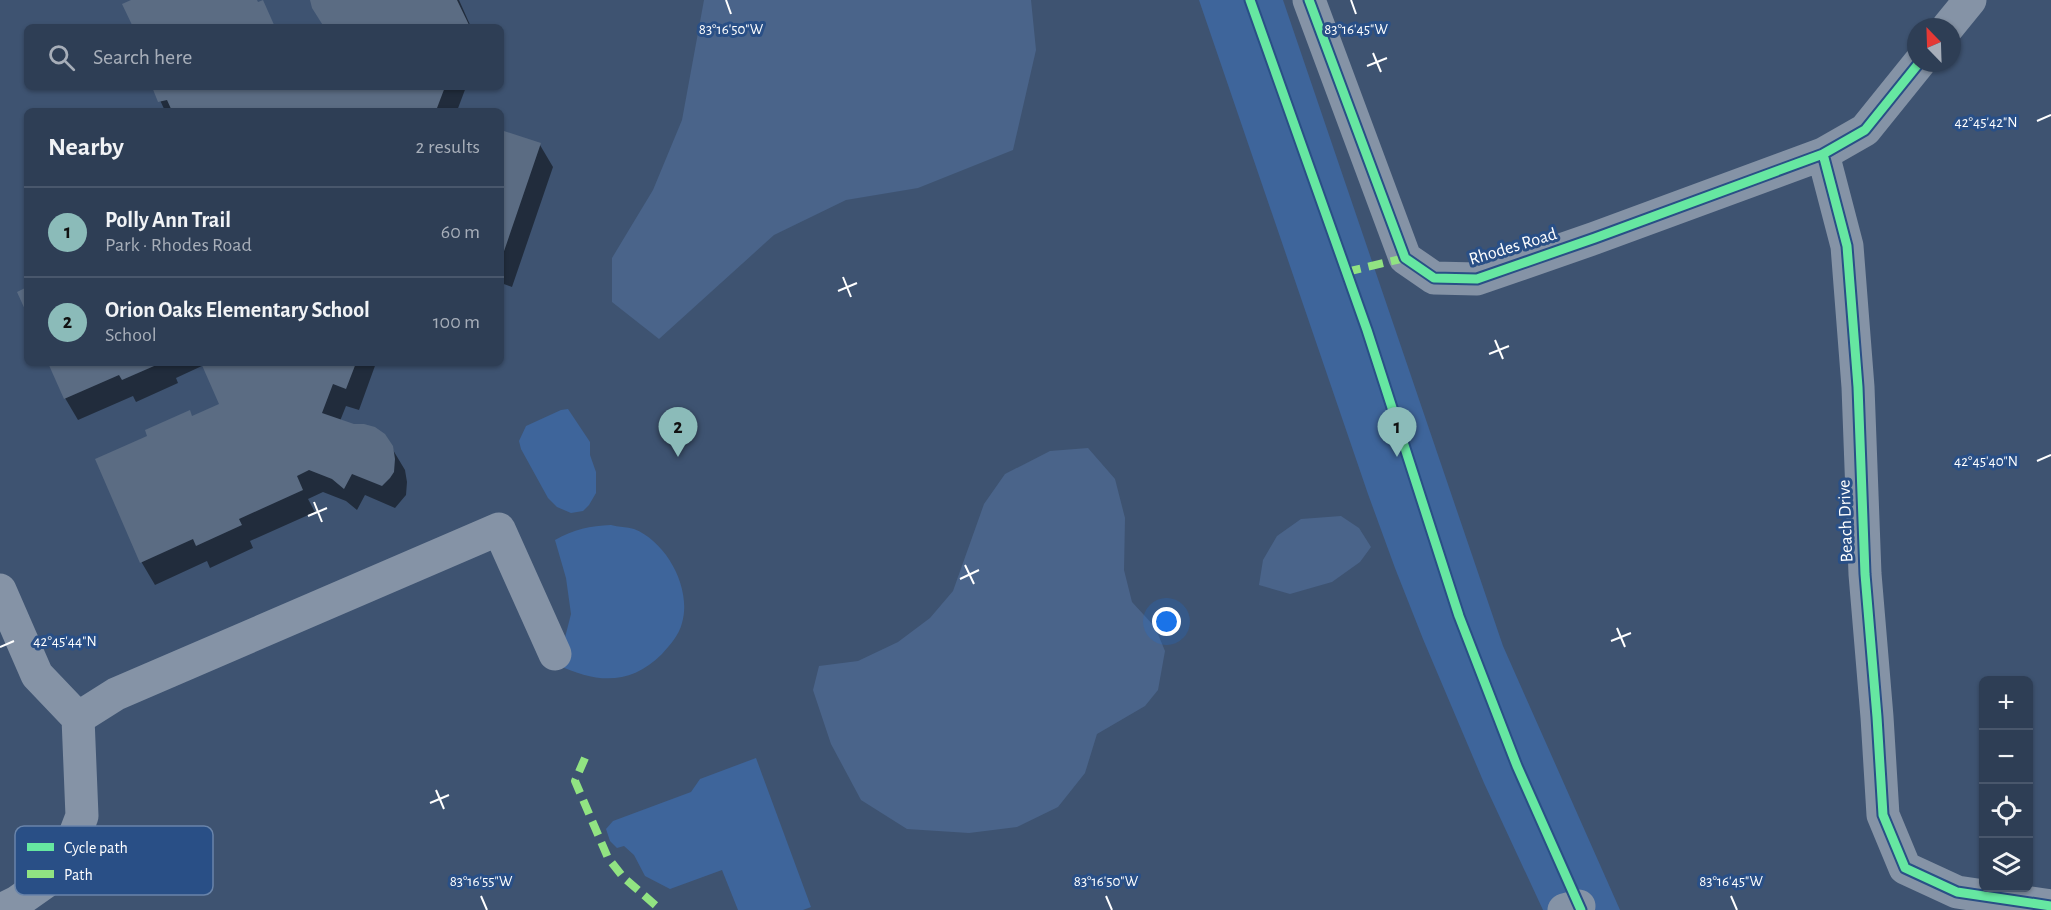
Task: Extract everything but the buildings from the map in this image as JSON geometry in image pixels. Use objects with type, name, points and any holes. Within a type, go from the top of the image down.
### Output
[{"type":"street","name":"Rhodes Road","points":[[1309,0],[1406,258],[1434,278],[1477,279],[1822,154]]},
{"type":"street","points":[[1955,18],[1970,0]]},
{"type":"street","points":[[1822,154],[1865,130],[1912,72]]},
{"type":"street","name":"Beach Drive","points":[[1822,154],[1847,246],[1858,387],[1865,574],[1883,815],[1905,868],[1957,892],[2051,906]]},
{"type":"street","points":[[78,718],[116,693],[499,529],[555,654]]},
{"type":"street","points":[[0,590],[37,675],[78,718],[82,816],[78,826]]},
{"type":"street","points":[[1,910],[26,895]]},
{"type":"shaded area","points":[[704,0],[1031,0],[1036,50],[1013,150],[918,188],[846,200],[774,235],[659,339],[612,302],[612,258],[653,190],[682,120]]},
{"type":"shaded area","points":[[1199,0],[1283,0],[1503,646],[1620,910],[1543,910],[1484,783],[1423,639],[1368,494]]},
{"type":"shaded area","points":[[568,409],[590,442],[590,455],[596,472],[596,493],[589,505],[583,511],[571,513],[557,507],[548,498],[521,449],[519,441],[526,426]]},
{"type":"shaded area","points":[[1088,448],[1115,479],[1125,518],[1124,570],[1132,602],[1155,627],[1165,651],[1158,690],[1145,706],[1097,734],[1085,773],[1058,807],[1017,827],[969,833],[907,829],[861,800],[831,744],[813,690],[819,666],[858,661],[898,642],[930,618],[953,591],[984,504],[1005,474],[1050,451]]},
{"type":"shaded area","points":[[1341,516],[1359,528],[1371,547],[1360,562],[1332,582],[1290,594],[1259,585],[1263,560],[1277,536],[1301,519]]},
{"type":"shaded area","points":[[611,525],[634,529],[657,544],[674,568],[680,582],[684,610],[681,627],[676,636],[662,654],[650,664],[638,672],[625,676],[599,678],[558,665],[571,614],[566,578],[555,540],[582,529]]},
{"type":"shaded area","points":[[756,758],[811,907],[803,910],[738,910],[722,870],[670,889],[645,876],[634,855],[624,846],[617,848],[610,841],[606,829],[613,821],[691,792],[700,779]]},
{"type":"marked path","points":[[1346,272],[1405,258]]},
{"type":"marked path","points":[[585,758],[575,781],[608,858],[623,877],[661,910]]},
{"type":"cycle path","points":[[1250,0],[1367,330],[1459,616],[1517,766],[1581,910]]},
{"type":"cycle path","points":[[1309,0],[1405,258],[1434,278],[1477,279],[1823,154],[1865,130],[1912,72]]},
{"type":"cycle path","points":[[1823,154],[1847,246],[1858,387],[1865,574],[1883,815],[1905,868],[1957,892],[2051,906]]},
{"type":"place","name":"Orion Oaks Elementary School","points":[[678,457]]},
{"type":"place","name":"Polly Ann Trail","points":[[1397,457]]}]
